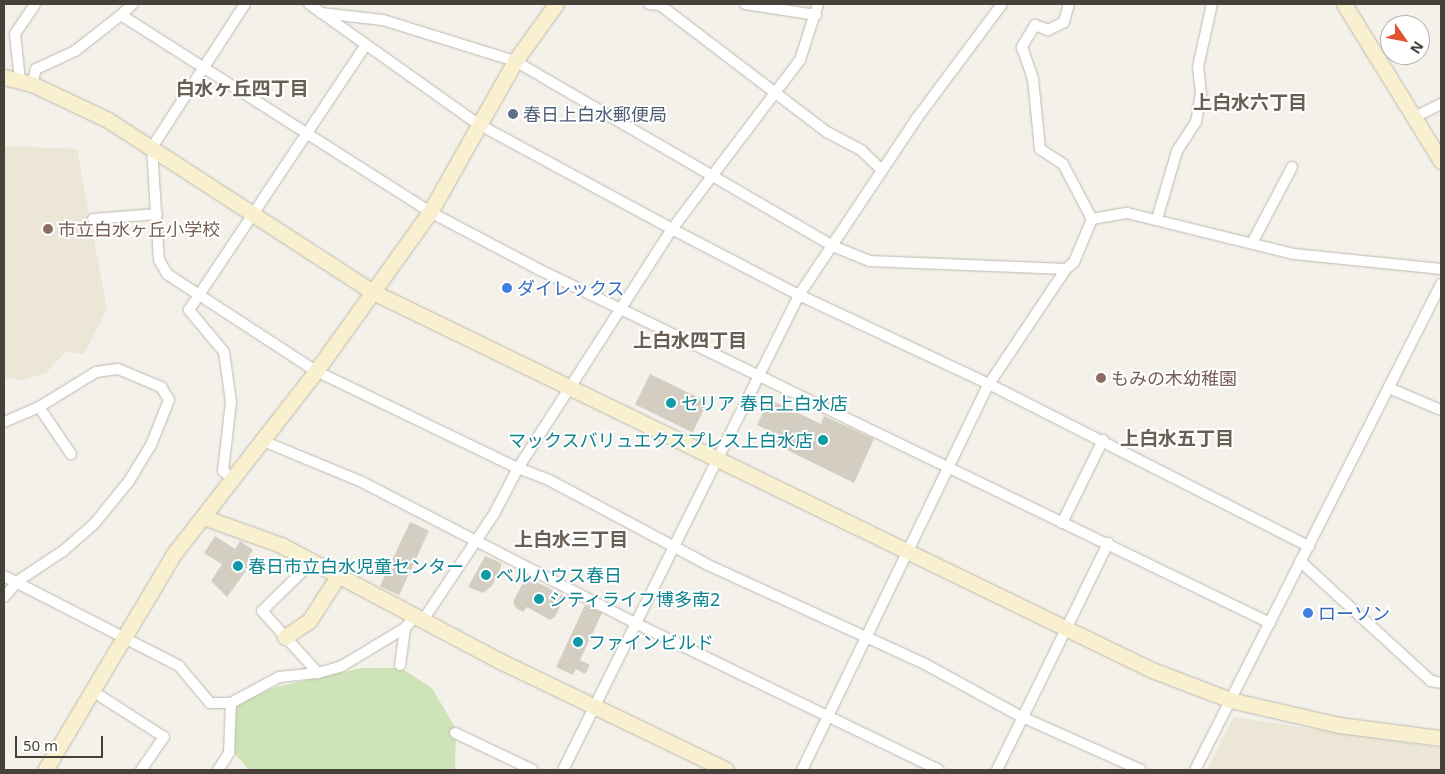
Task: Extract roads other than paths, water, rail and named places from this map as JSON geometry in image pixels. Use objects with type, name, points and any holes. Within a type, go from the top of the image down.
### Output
[{"type":"street","points":[[26,82],[15,34],[35,4]]},
{"type":"street","points":[[26,82],[36,69],[75,51],[133,4]]},
{"type":"street","points":[[245,4],[152,147],[159,260],[167,274],[197,297],[316,371],[864,638],[925,664],[1022,717],[1141,770]]},
{"type":"street","points":[[309,4],[365,46],[478,124],[672,230],[799,295],[990,384],[1103,440],[1309,546]]},
{"type":"street","points":[[649,4],[660,5],[827,132],[862,151],[882,170]]},
{"type":"street","points":[[745,4],[816,15]]},
{"type":"street","points":[[4,576],[18,581],[179,666],[210,703],[231,703],[278,677],[318,673],[342,666],[405,628],[419,618],[474,542],[518,468],[620,308],[710,175],[800,60],[818,4]]},
{"type":"street","points":[[563,770],[596,708],[757,375],[799,295],[882,170],[1002,4]]},
{"type":"street","points":[[1069,4],[1064,22],[1048,30],[1035,26],[1022,47],[1033,79],[1040,149],[1063,164],[1092,219]]},
{"type":"street","points":[[1157,219],[1177,151],[1196,122],[1201,94],[1198,67],[1212,4]]},
{"type":"street","points":[[1344,4],[1441,161]]},
{"type":"street","points":[[45,770],[94,692],[173,555],[316,371],[371,291],[430,212],[478,124],[550,6]]},
{"type":"street","points":[[321,13],[383,20],[515,61],[850,255],[888,264],[1066,269]]},
{"type":"street","points":[[121,15],[305,136],[430,212],[620,308],[1062,523],[1108,542],[1270,623]]},
{"type":"street","points":[[233,479],[223,471],[231,402],[224,352],[189,310],[365,46]]},
{"type":"street","points":[[4,77],[26,82],[74,101],[152,147],[371,291],[1152,670],[1230,700],[1339,725],[1441,738]]},
{"type":"street","points":[[1414,118],[1441,104]]},
{"type":"street","points":[[1252,243],[1292,167]]},
{"type":"street","points":[[1092,219],[1127,213],[1294,254],[1441,269]]},
{"type":"street","points":[[93,219],[157,214]]},
{"type":"street","points":[[802,770],[830,718],[864,638],[990,384],[1066,269],[1074,262],[1092,219]]},
{"type":"street","points":[[1195,770],[1441,284]]},
{"type":"street","points":[[4,422],[39,407],[96,372],[118,369],[160,387],[169,400],[151,445],[129,481],[94,524],[63,551],[18,581],[4,597]]},
{"type":"street","points":[[1389,388],[1441,410]]},
{"type":"street","points":[[39,407],[71,454]]},
{"type":"street","points":[[1062,523],[1103,440]]},
{"type":"street","points":[[263,441],[360,481],[474,542],[637,624],[939,770]]},
{"type":"street","points":[[203,517],[281,545],[596,708],[726,770]]},
{"type":"street","points":[[997,770],[1022,717],[1068,629],[1108,542]]},
{"type":"street","points":[[1300,561],[1431,681],[1441,683]]},
{"type":"street","points":[[312,562],[262,611],[318,673]]},
{"type":"street","points":[[285,637],[309,621],[338,576]]},
{"type":"street","points":[[400,665],[405,628]]},
{"type":"street","points":[[94,692],[164,737],[141,770]]},
{"type":"street","points":[[218,770],[229,753],[231,703]]},
{"type":"street","points":[[455,733],[533,770]]},
{"type":"place","name":"春日上白水郵便局","points":[[513,114]]},
{"type":"place","name":"市立白水ヶ丘小学校","points":[[48,229]]},
{"type":"place","name":"ダイレックス","points":[[507,288]]},
{"type":"place","name":"もみの木幼稚園","points":[[1101,378]]},
{"type":"place","name":"セリア 春日上白水店","points":[[671,403]]},
{"type":"place","name":"マックスバリュエクスプレス上白水店","points":[[823,440]]},
{"type":"place","name":"春日市立白水児童センター","points":[[238,566]]},
{"type":"place","name":"ベルハウス春日","points":[[486,575]]},
{"type":"place","name":"シティライフ博多南2","points":[[539,599]]},
{"type":"place","name":"ローソン","points":[[1308,613]]},
{"type":"place","name":"ファインビルド","points":[[578,642]]},
{"type":"district","name":"白水ヶ丘四丁目","points":[[242,89]]},
{"type":"district","name":"上白水六丁目","points":[[1250,103]]},
{"type":"district","name":"上白水四丁目","points":[[690,341]]},
{"type":"district","name":"上白水五丁目","points":[[1177,439]]},
{"type":"district","name":"上白水三丁目","points":[[571,540]]}]
